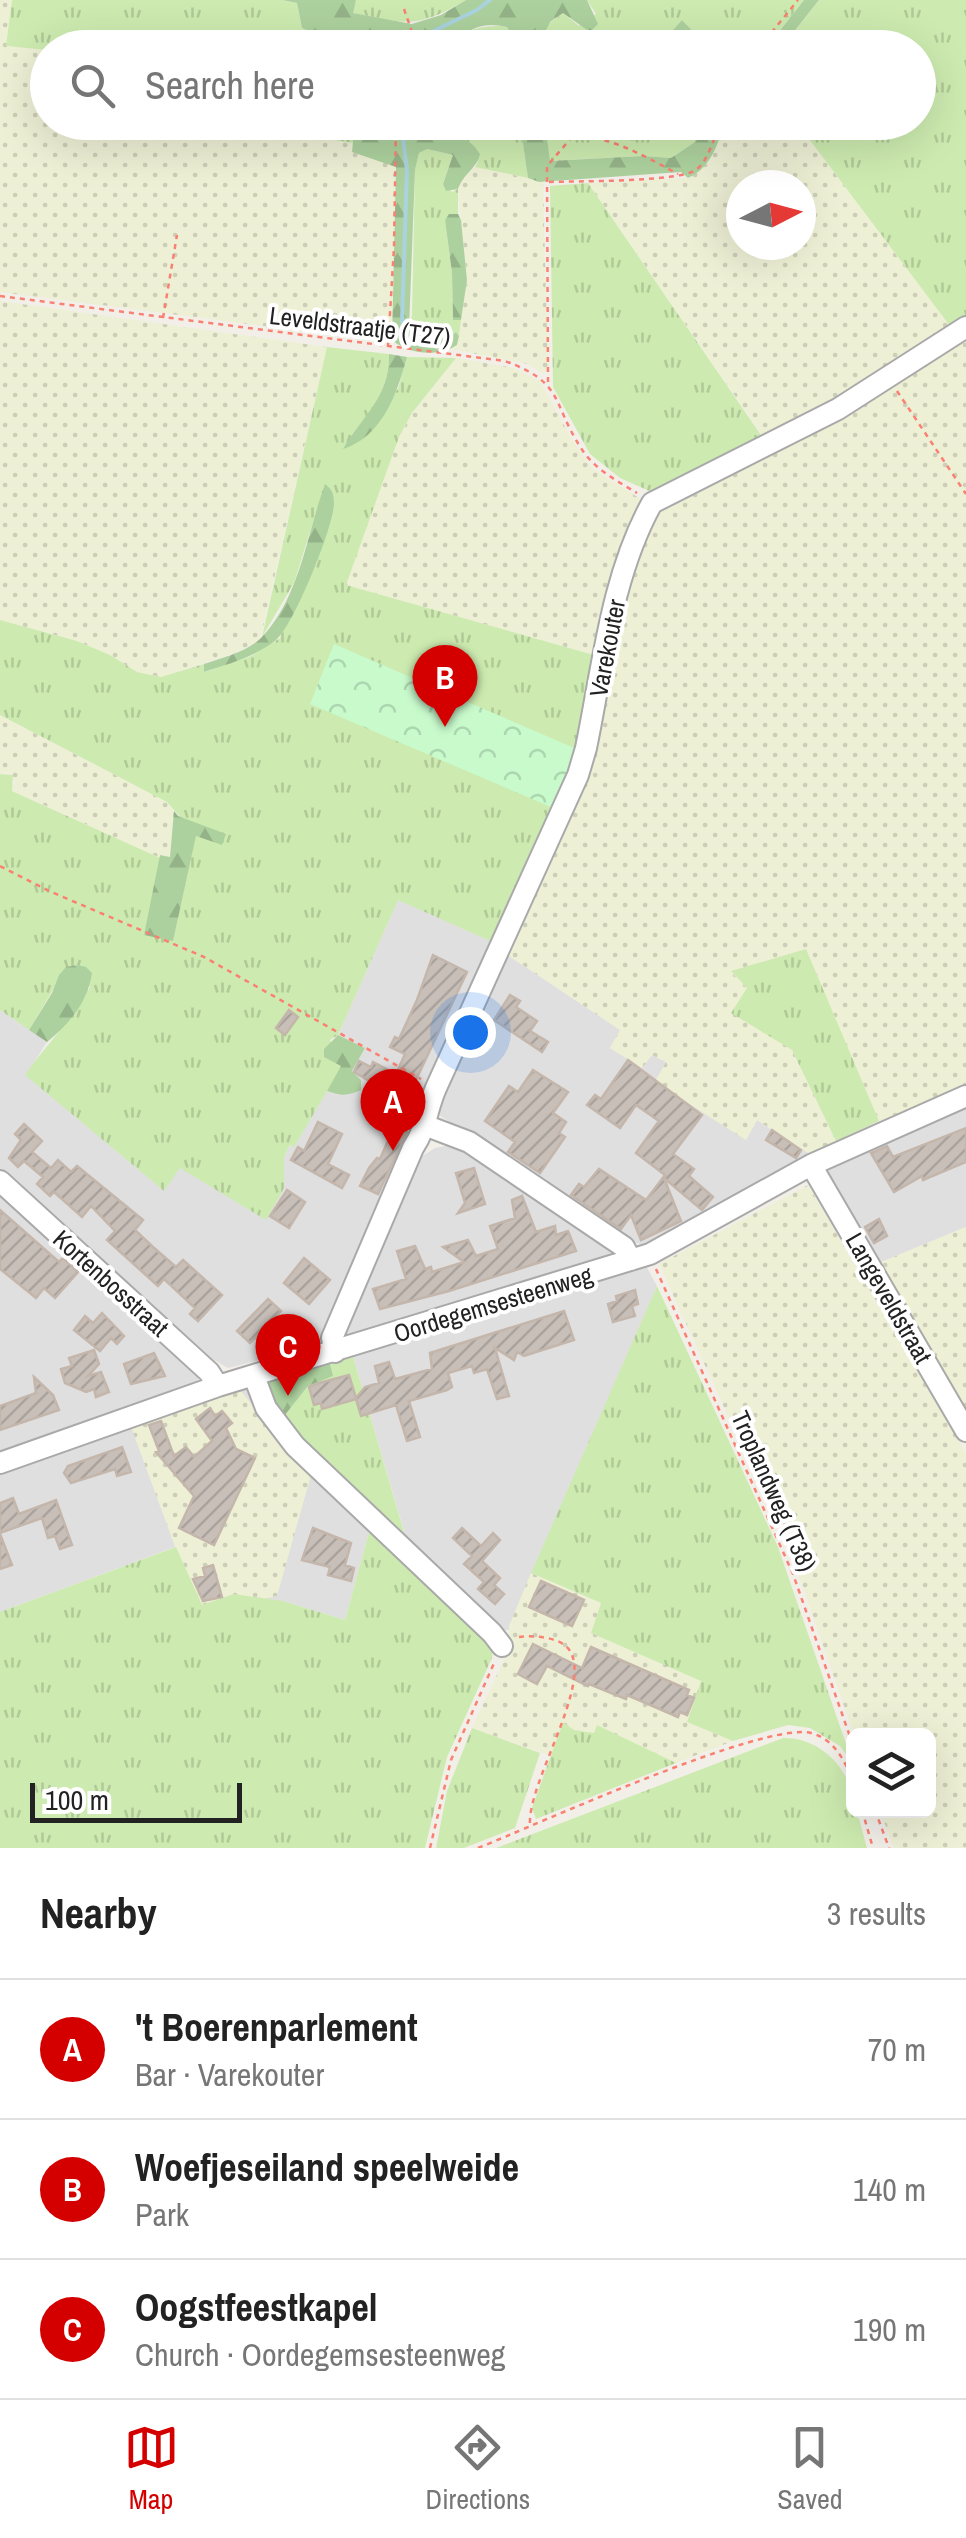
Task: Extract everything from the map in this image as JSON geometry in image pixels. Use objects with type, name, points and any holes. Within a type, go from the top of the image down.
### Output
[{"type":"street","points":[[652,503],[838,409],[966,327]]},
{"type":"street","name":"Varekouter","points":[[335,1352],[332,1338],[413,1148],[427,1126],[427,1109],[578,775],[622,573],[637,530],[652,503]]},
{"type":"street","name":"Oordegemsesteenweg","points":[[0,1463],[218,1386],[640,1257],[811,1165],[966,1096]]},
{"type":"street","points":[[427,1126],[468,1142],[640,1257]]},
{"type":"street","name":"Langeveldstraat","points":[[811,1165],[966,1431]]},
{"type":"street","name":"Kortenbosstraat","points":[[0,1182],[209,1372],[218,1386]]},
{"type":"street","points":[[254,1376],[266,1408],[287,1438],[499,1642]]},
{"type":"path","points":[[774,30],[798,0]]},
{"type":"path","points":[[404,8],[411,30]]},
{"type":"path","points":[[388,346],[396,140]]},
{"type":"path","points":[[570,140],[547,166],[548,383],[582,451],[608,476],[652,503]]},
{"type":"path","points":[[602,140],[640,152],[679,174]]},
{"type":"path","points":[[547,182],[695,171],[713,140]]},
{"type":"path","points":[[162,318],[177,236]]},
{"type":"path","name":"Leveldstraatje (T27)","points":[[0,296],[505,361],[530,370],[548,383]]},
{"type":"path","points":[[888,377],[966,494]]},
{"type":"path","points":[[0,866],[204,957],[436,1088]]},
{"type":"path","name":"Troplandweg (T38)","points":[[640,1257],[793,1574],[847,1728]]},
{"type":"path","points":[[430,1848],[451,1760],[499,1642],[542,1638],[567,1647],[573,1666],[567,1708],[534,1798],[530,1827]]},
{"type":"path","points":[[478,1848],[668,1772],[783,1732],[815,1734],[841,1755],[846,1766]]},
{"type":"path","points":[[864,1818],[873,1848]]},
{"type":"path","points":[[878,1818],[889,1848]]},
{"type":"shaded area","points":[[398,899],[497,944],[320,1345],[228,1368],[214,1360],[0,1171],[0,1010],[47,1042],[26,1075],[163,1190],[180,1168],[284,1188],[284,1157],[290,1145],[294,1146],[327,1091],[338,1095],[365,1048],[338,1035]]},
{"type":"shaded area","points":[[503,952],[621,1030],[610,1048],[642,1067],[652,1055],[667,1062],[655,1081],[746,1139],[757,1120],[813,1156],[645,1246],[628,1240],[433,1111]]},
{"type":"shaded area","points":[[966,1104],[966,1227],[879,1263],[822,1170]]},
{"type":"shaded area","points":[[446,1146],[458,1149],[609,1250],[614,1258],[347,1336],[345,1331],[416,1160]]},
{"type":"shaded area","points":[[0,1190],[200,1375],[194,1389],[0,1454]]},
{"type":"shaded area","points":[[646,1266],[657,1286],[509,1630],[500,1630],[393,1537],[404,1531],[352,1353]]},
{"type":"shaded area","points":[[246,1387],[371,1525],[345,1620],[283,1601],[202,1605],[175,1547],[0,1612],[0,1468]]},
{"type":"green space","points":[[0,0],[12,0],[7,46],[30,48],[30,140],[336,140],[353,143],[352,152],[396,166],[392,340],[396,343],[0,292]]},
{"type":"green space","points":[[12,0],[282,0],[297,3],[302,28],[308,30],[30,30],[30,48],[6,46]]},
{"type":"green space","points":[[282,0],[356,0],[353,13],[412,24],[441,15],[466,0],[587,0],[598,24],[587,30],[563,13],[546,30],[509,30],[493,25],[472,30],[307,30],[302,28],[297,3]]},
{"type":"green space","points":[[356,0],[466,0],[434,16],[410,22],[352,13]]},
{"type":"green space","points":[[587,0],[804,0],[780,30],[692,30],[682,20],[673,30],[540,30],[563,13],[579,26],[596,14]]},
{"type":"green space","points":[[804,0],[819,0],[795,30],[780,30]]},
{"type":"green space","points":[[819,0],[966,0],[966,321],[953,330],[810,140],[936,140],[936,30],[796,30]]},
{"type":"green space","points":[[682,20],[692,30],[673,30]]},
{"type":"green space","points":[[489,26],[509,30],[471,30]]},
{"type":"green space","points":[[353,140],[465,140],[480,154],[458,189],[446,191],[443,184],[453,155],[427,149],[419,153],[415,170],[409,329],[432,340],[456,332],[457,345],[450,349],[424,353],[392,340],[396,167],[352,152]]},
{"type":"green space","points":[[445,140],[522,140],[528,178],[475,167],[478,162]]},
{"type":"green space","points":[[522,140],[547,140],[550,161],[671,158],[697,140],[719,140],[707,163],[688,178],[681,172],[539,182],[528,178]]},
{"type":"green space","points":[[547,140],[697,140],[671,158],[549,161]]},
{"type":"green space","points":[[719,140],[810,140],[953,330],[766,441],[588,183],[688,178],[709,162]]},
{"type":"green space","points":[[427,149],[453,155],[443,184],[452,192],[458,189],[458,214],[449,214],[445,220],[453,320],[461,320],[459,336],[456,332],[432,340],[409,329],[415,170],[419,153]]},
{"type":"green space","points":[[475,167],[543,181],[548,371],[544,374],[528,364],[451,349],[457,345],[467,280],[458,189],[462,176]]},
{"type":"green space","points":[[588,183],[765,441],[654,493],[620,478],[590,454],[553,387],[550,186]]},
{"type":"green space","points":[[449,214],[458,214],[461,220],[467,280],[461,320],[453,320],[445,220]]},
{"type":"green space","points":[[0,301],[327,347],[260,640],[235,653],[161,677],[137,672],[77,641],[0,620]]},
{"type":"green space","points":[[966,333],[966,1086],[879,1121],[806,950],[731,972],[792,1050],[836,1141],[813,1156],[757,1120],[746,1140],[655,1082],[666,1062],[652,1055],[642,1068],[610,1048],[620,1030],[503,952],[621,596],[655,508]]},
{"type":"green space","points":[[327,347],[389,354],[387,377],[379,397],[352,434],[398,389],[407,357],[456,358],[412,413],[399,437],[346,585],[601,657],[585,733],[497,944],[398,900],[338,1035],[330,1040],[342,1066],[294,1147],[290,1145],[284,1157],[284,1188],[266,1220],[180,1168],[164,1191],[25,1075],[90,987],[78,965],[66,968],[29,1030],[0,1010],[0,774],[13,775],[12,791],[160,858],[145,935],[173,940],[196,835],[167,802],[0,715],[0,620],[77,641],[137,672],[161,677],[204,664],[205,672],[251,656],[280,638],[325,484],[294,583],[262,637]]},
{"type":"green space","points":[[389,354],[407,357],[393,399],[368,435],[343,449],[380,394]]},
{"type":"green space","points":[[456,358],[514,368],[540,381],[592,468],[642,500],[601,657],[345,585],[399,437]]},
{"type":"green space","points":[[325,484],[333,495],[332,516],[311,575],[284,631],[259,651],[204,672],[204,664],[249,647],[274,622],[294,585]]},
{"type":"green space","points":[[334,644],[581,751],[558,810],[310,704]]},
{"type":"green space","points":[[0,715],[167,802],[174,811],[170,858],[160,858],[11,790],[15,782],[8,772],[0,774]]},
{"type":"green space","points":[[174,811],[226,834],[222,845],[196,836],[173,941],[144,935],[160,855],[170,857]]},
{"type":"green space","points":[[806,949],[879,1121],[836,1141],[792,1050],[731,1013],[747,988],[731,971]]},
{"type":"green space","points":[[78,965],[92,973],[82,1003],[47,1042],[29,1030],[59,975],[66,967]]},
{"type":"green space","points":[[338,1035],[365,1048],[352,1071],[361,1080],[361,1090],[348,1094],[327,1091],[341,1066],[324,1057],[324,1049]]},
{"type":"green space","points":[[808,1185],[966,1453],[966,1848],[894,1848],[883,1818],[936,1818],[936,1728],[852,1728],[794,1562],[659,1264]]},
{"type":"green space","points":[[966,1227],[966,1413],[879,1263]]},
{"type":"green space","points":[[657,1286],[778,1547],[846,1744],[846,1754],[840,1746],[810,1728],[788,1725],[733,1741],[687,1722],[701,1681],[591,1633],[601,1603],[531,1573]]},
{"type":"green space","points":[[352,1353],[404,1532],[393,1537],[281,1420],[329,1360]]},
{"type":"green space","points":[[329,1360],[333,1376],[308,1386],[281,1420],[264,1385],[267,1381]]},
{"type":"green space","points":[[240,1390],[311,1475],[277,1596],[199,1612],[130,1424]]},
{"type":"green space","points":[[371,1525],[493,1647],[492,1658],[447,1757],[425,1848],[0,1848],[0,1612],[176,1547],[202,1605],[234,1594],[283,1601],[345,1620]]},
{"type":"green space","points":[[531,1573],[602,1604],[592,1633],[702,1681],[688,1722],[733,1741],[676,1763],[598,1726],[595,1733],[574,1730],[563,1723],[551,1756],[472,1728],[509,1649],[509,1626]]},
{"type":"green space","points":[[563,1722],[574,1730],[594,1733],[597,1725],[676,1763],[536,1819],[532,1808]]},
{"type":"green space","points":[[472,1728],[540,1753],[515,1828],[464,1848],[436,1848],[447,1791]]},
{"type":"green space","points":[[783,1738],[811,1743],[842,1770],[846,1779],[846,1818],[859,1818],[867,1848],[496,1848]]},
{"type":"building","points":[[433,955],[467,972],[414,1084],[421,1088],[415,1107],[408,1104],[395,1127],[376,1116],[389,1093],[354,1072],[359,1061],[371,1067],[373,1062],[396,1074],[405,1054],[390,1047],[395,1037],[399,1039]]},
{"type":"building","points":[[510,995],[520,1001],[516,1007],[537,1021],[530,1031],[548,1042],[542,1052],[494,1020]]},
{"type":"building","points":[[289,1010],[298,1017],[285,1035],[276,1028]]},
{"type":"building","points":[[628,1060],[702,1115],[673,1154],[694,1169],[689,1176],[713,1197],[702,1210],[664,1178],[681,1221],[641,1240],[631,1215],[621,1229],[571,1195],[599,1169],[646,1200],[665,1175],[636,1153],[659,1121],[636,1105],[620,1128],[587,1105],[595,1095],[601,1099]]},
{"type":"building","points":[[533,1070],[568,1092],[553,1113],[566,1122],[559,1133],[565,1137],[540,1173],[508,1152],[515,1142],[485,1121],[509,1086],[518,1092]]},
{"type":"building","points":[[318,1122],[342,1134],[328,1164],[349,1175],[342,1188],[291,1160],[298,1147],[304,1151]]},
{"type":"building","points":[[24,1124],[42,1141],[32,1152],[51,1168],[58,1160],[71,1172],[77,1166],[143,1220],[135,1230],[153,1247],[176,1267],[183,1260],[222,1295],[198,1321],[190,1314],[195,1308],[164,1279],[158,1286],[107,1240],[115,1231],[91,1206],[82,1217],[54,1192],[50,1196],[37,1184],[43,1177],[24,1161],[18,1167],[9,1158],[21,1140],[15,1134]]},
{"type":"building","points":[[394,1127],[407,1132],[378,1194],[360,1186],[369,1168],[380,1159]]},
{"type":"building","points":[[966,1128],[966,1162],[923,1180],[922,1176],[894,1192],[871,1153],[887,1146],[893,1157]]},
{"type":"building","points":[[772,1130],[801,1150],[796,1158],[766,1140]]},
{"type":"building","points":[[474,1168],[485,1204],[458,1213],[465,1203],[456,1173]]},
{"type":"building","points":[[287,1190],[305,1202],[289,1228],[270,1216]]},
{"type":"building","points":[[522,1196],[536,1232],[555,1226],[556,1235],[568,1231],[576,1251],[380,1309],[373,1289],[406,1279],[397,1251],[415,1246],[425,1269],[431,1267],[432,1272],[464,1262],[443,1247],[468,1240],[476,1256],[498,1249],[490,1226],[515,1218],[512,1200]]},
{"type":"building","points":[[0,1210],[59,1262],[63,1258],[78,1272],[55,1298],[44,1288],[36,1298],[0,1269]]},
{"type":"building","points":[[879,1219],[887,1236],[874,1243],[865,1227]]},
{"type":"building","points":[[304,1258],[330,1280],[309,1304],[284,1283]]},
{"type":"building","points":[[635,1290],[635,1316],[613,1322],[608,1304],[617,1301],[616,1296]]},
{"type":"building","points":[[268,1299],[281,1311],[250,1343],[237,1331]]},
{"type":"building","points":[[564,1311],[574,1340],[524,1356],[517,1352],[514,1360],[495,1348],[509,1396],[497,1399],[487,1369],[474,1373],[472,1366],[448,1373],[452,1387],[447,1390],[409,1401],[420,1437],[407,1441],[396,1405],[361,1416],[356,1399],[322,1409],[321,1403],[314,1405],[309,1387],[319,1383],[349,1375],[356,1398],[365,1387],[379,1383],[375,1366],[389,1362],[395,1379],[432,1369],[430,1353]]},
{"type":"building","points":[[102,1313],[124,1336],[117,1344],[111,1338],[100,1351],[74,1330],[85,1316],[93,1323]]},
{"type":"building","points":[[94,1350],[99,1364],[88,1376],[101,1372],[109,1392],[96,1397],[94,1389],[86,1392],[65,1383],[61,1369],[72,1366],[69,1358]]},
{"type":"building","points":[[154,1353],[165,1376],[131,1384],[124,1364]]},
{"type":"building","points":[[34,1377],[53,1395],[59,1410],[0,1430],[0,1406],[36,1393]]},
{"type":"building","points":[[210,1408],[215,1416],[222,1411],[232,1423],[226,1428],[236,1449],[255,1458],[214,1545],[179,1528],[194,1496],[156,1452],[159,1451],[149,1425],[161,1421],[174,1456],[186,1447],[194,1457],[212,1441],[196,1419]]},
{"type":"building","points":[[122,1447],[131,1472],[117,1476],[115,1469],[71,1483],[64,1473],[68,1466]]},
{"type":"building","points":[[13,1498],[19,1514],[56,1500],[72,1545],[60,1549],[55,1536],[48,1538],[42,1518],[0,1533],[0,1503]]},
{"type":"building","points":[[313,1528],[351,1543],[345,1565],[354,1568],[351,1581],[328,1575],[330,1567],[302,1560]]},
{"type":"building","points":[[462,1528],[481,1546],[493,1533],[500,1540],[482,1561],[500,1578],[494,1585],[504,1594],[495,1604],[478,1589],[484,1582],[464,1564],[472,1556],[453,1538]]},
{"type":"building","points":[[0,1534],[12,1565],[0,1569]]},
{"type":"building","points":[[213,1565],[222,1597],[203,1601],[193,1579],[205,1576],[203,1568]]},
{"type":"building","points":[[541,1581],[584,1600],[572,1626],[529,1607]]},
{"type":"building","points":[[533,1644],[582,1668],[591,1647],[689,1690],[687,1695],[694,1698],[687,1715],[680,1712],[678,1717],[627,1695],[626,1699],[588,1686],[547,1666],[537,1684],[518,1674]]},
{"type":"waterway","points":[[436,30],[490,0]]},
{"type":"waterway","points":[[402,322],[407,170],[403,140]]},
{"type":"place","name":"Woefjeseiland speelweide","points":[[445,727]]},
{"type":"place","name":"'t Boerenparlement","points":[[393,1151]]},
{"type":"place","name":"Oogstfeestkapel","points":[[288,1396]]}]
